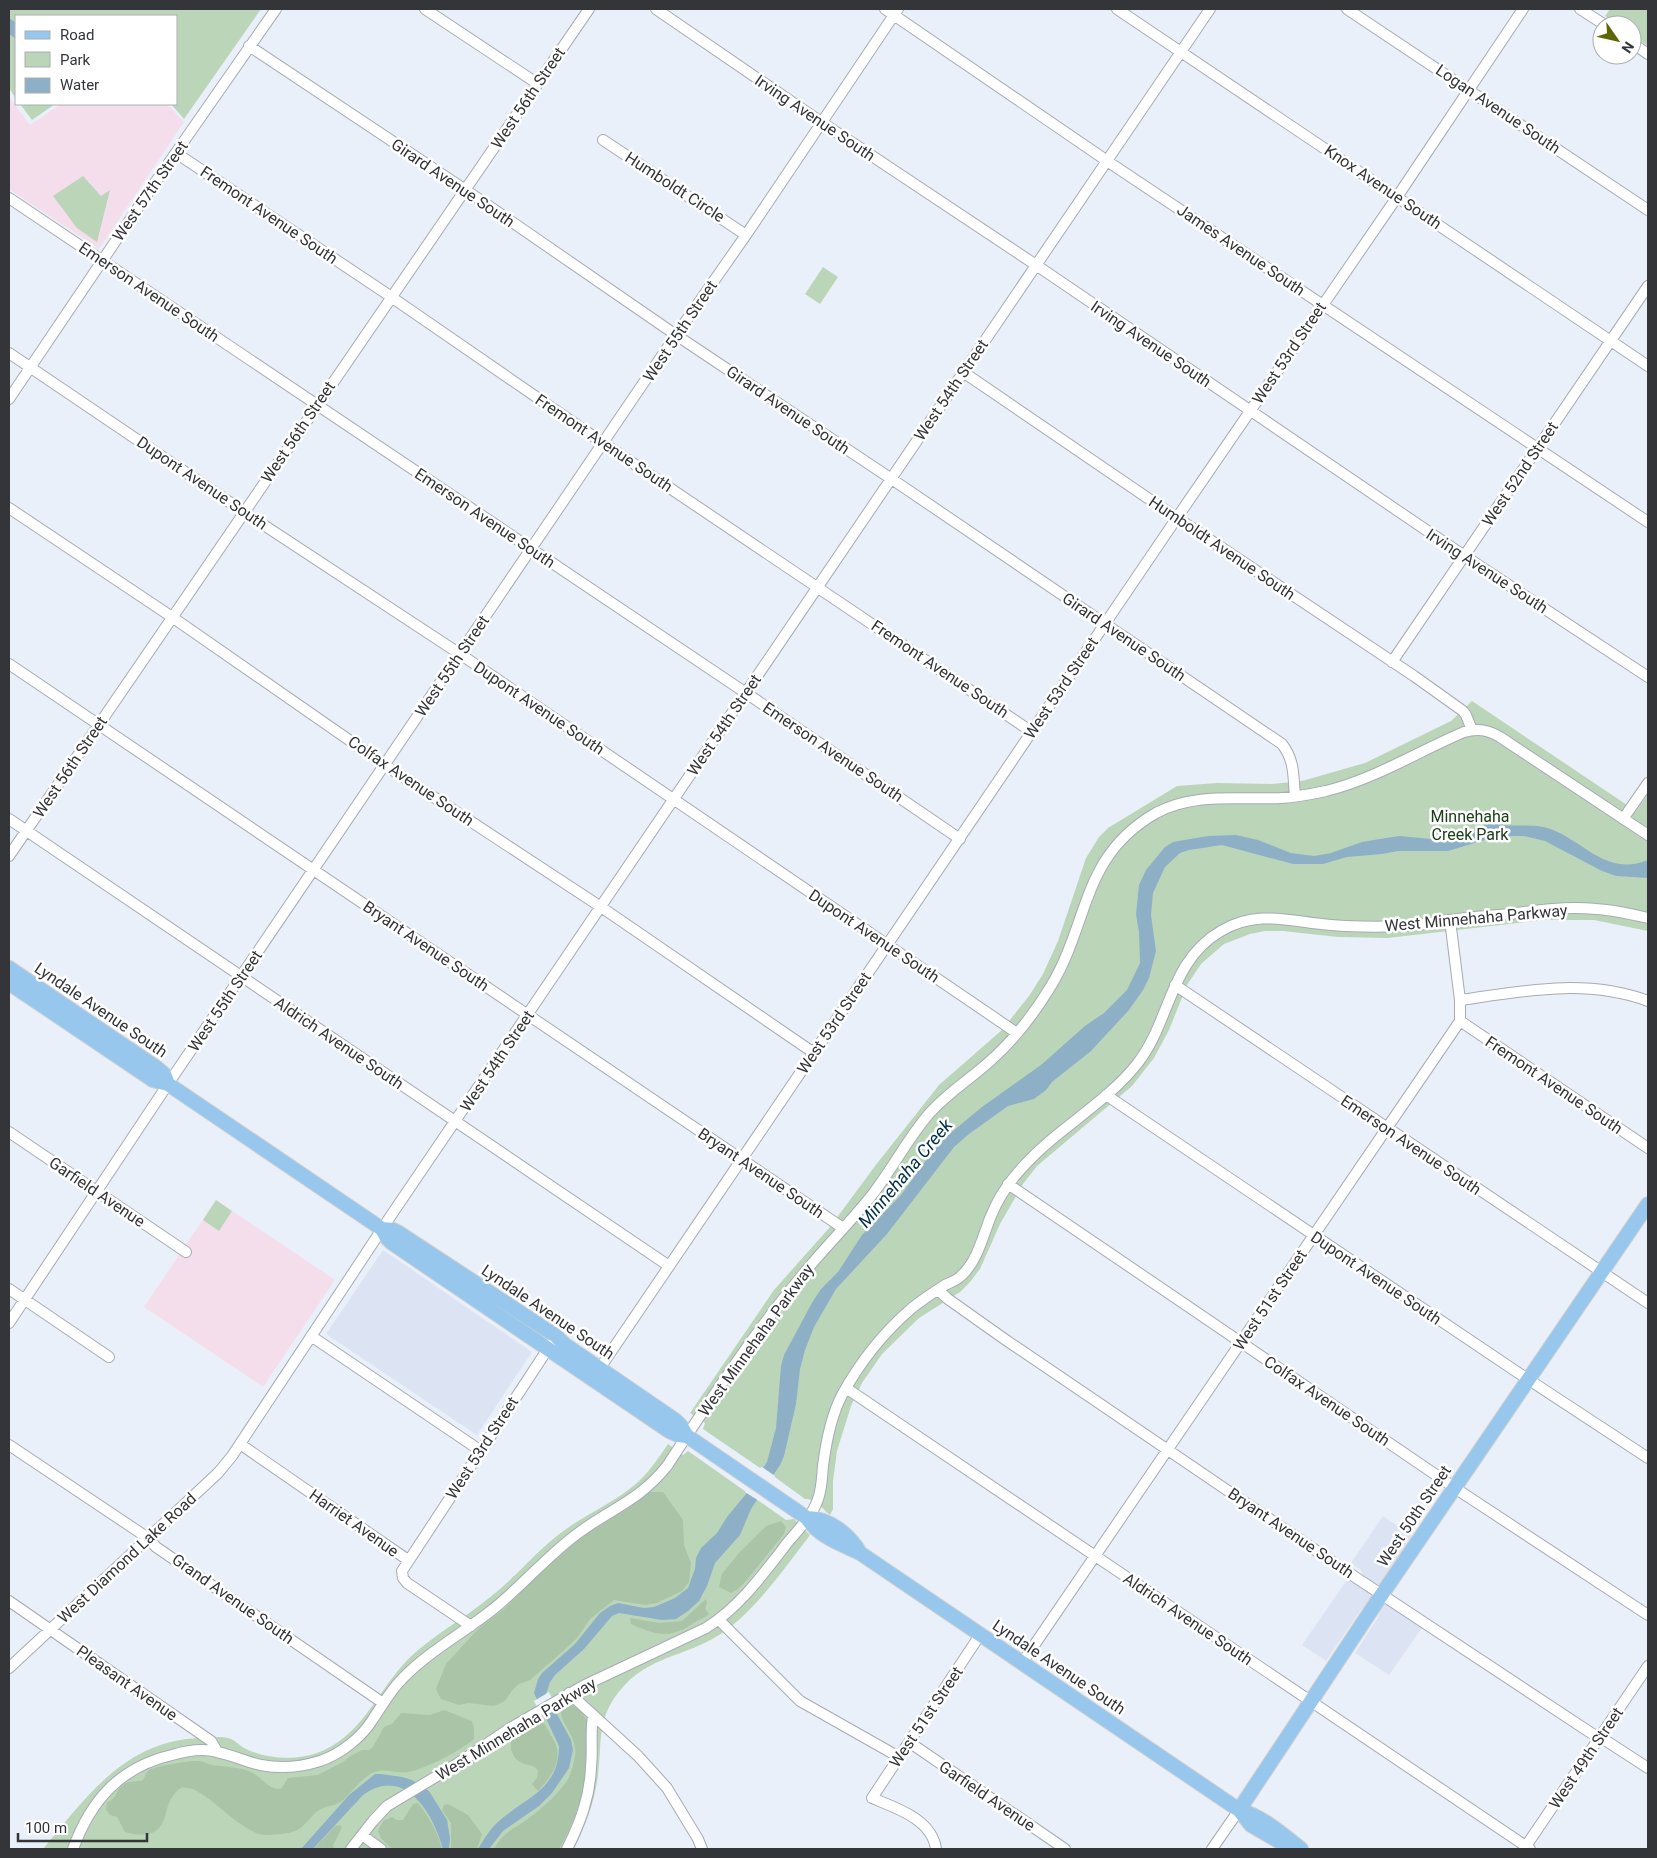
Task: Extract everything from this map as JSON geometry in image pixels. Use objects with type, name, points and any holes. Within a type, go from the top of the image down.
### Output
[{"type":"main road","name":"Lyndale Avenue South","points":[[9,968],[157,1068],[164,1074],[168,1084]]},
{"type":"main road","name":"Lyndale Avenue South","points":[[9,983],[153,1080],[168,1084],[382,1229],[392,1243],[669,1431],[687,1436]]},
{"type":"main road","name":"West 50th Street","points":[[1239,1810],[1309,1702],[1454,1487],[1648,1204]]},
{"type":"main road","name":"Lyndale Avenue South","points":[[382,1229],[393,1230],[399,1233],[556,1336],[564,1344],[675,1420],[687,1436],[807,1518],[824,1520],[853,1540],[860,1553],[1239,1810],[1257,1816],[1301,1849]]},
{"type":"main road","name":"Lyndale Avenue South","points":[[1239,1810],[1251,1825],[1294,1849]]},
{"type":"street","name":"West 57th Street","points":[[9,399],[102,260],[276,9]]},
{"type":"street","points":[[425,9],[538,84]]},
{"type":"street","name":"West 56th Street","points":[[9,856],[243,511],[283,456],[316,405],[589,9]]},
{"type":"street","name":"Irving Avenue South","points":[[656,9],[1250,412],[1648,677]]},
{"type":"street","name":"Knox Avenue South","points":[[1117,9],[1648,366]]},
{"type":"street","name":"West 54th Street","points":[[240,1444],[455,1121],[1210,9]]},
{"type":"street","name":"Logan Avenue South","points":[[1347,9],[1648,210]]},
{"type":"street","name":"West 53rd Street","points":[[600,1368],[1523,9]]},
{"type":"street","points":[[1580,9],[1592,17]]},
{"type":"street","name":"West 55th Street","points":[[9,1323],[168,1084],[746,234],[892,11]]},
{"type":"street","name":"James Avenue South","points":[[892,11],[1107,160],[1648,522]]},
{"type":"street","name":"Girard Avenue South","points":[[249,46],[465,190],[676,335],[1282,744],[1290,754],[1293,764],[1295,796]]},
{"type":"street","name":"Humboldt Circle","points":[[604,140],[746,234]]},
{"type":"street","name":"Fremont Avenue South","points":[[176,153],[390,297],[603,444],[818,586],[1032,732]]},
{"type":"street","name":"Emerson Avenue South","points":[[9,198],[960,839]]},
{"type":"street","name":"West 52nd Street","points":[[1392,662],[1648,286]]},
{"type":"street","name":"Dupont Avenue South","points":[[9,353],[243,511],[460,654],[1017,1033]]},
{"type":"street","name":"Humboldt Avenue South","points":[[963,372],[1462,711],[1466,715],[1472,730]]},
{"type":"street","name":"Colfax Avenue South","points":[[9,508],[172,617],[385,765],[601,907],[814,1053]]},
{"type":"street","name":"Bryant Avenue South","points":[[9,664],[843,1228]]},
{"type":"street","points":[[1472,730],[1486,730],[1500,737],[1648,835]]},
{"type":"street","name":"West Minnehaha Parkway","points":[[73,1849],[85,1820],[99,1799],[134,1769],[158,1758],[187,1751],[216,1751],[261,1765],[282,1767],[303,1766],[323,1760],[342,1750],[359,1737],[401,1680],[494,1609],[544,1561],[576,1534],[643,1492],[660,1475],[756,1335],[800,1277],[874,1192],[932,1111],[991,1060],[1029,1020],[1053,983],[1099,870],[1111,851],[1134,829],[1157,813],[1174,805],[1189,801],[1221,798],[1284,798],[1326,791],[1358,781],[1472,730]]},
{"type":"street","points":[[1623,818],[1648,783]]},
{"type":"street","name":"Aldrich Avenue South","points":[[9,819],[669,1266]]},
{"type":"street","name":"West Minnehaha Parkway","points":[[351,1849],[387,1806],[403,1795],[457,1764],[569,1694],[614,1671],[683,1640],[718,1620],[757,1581],[807,1518],[818,1499],[826,1441],[840,1398],[862,1362],[878,1342],[914,1307],[961,1276],[972,1262],[995,1208],[1008,1184],[1018,1172],[1050,1139],[1106,1095],[1137,1065],[1149,1047],[1183,969],[1193,954],[1221,931],[1255,919],[1273,918],[1330,925],[1370,927],[1410,926],[1536,910],[1568,908],[1595,909],[1648,918]]},
{"type":"street","points":[[1450,920],[1460,1000],[1460,1021]]},
{"type":"street","name":"Emerson Avenue South","points":[[1175,985],[1648,1303]]},
{"type":"street","points":[[1460,1000],[1533,989],[1561,988],[1599,989],[1648,1001]]},
{"type":"street","name":"Fremont Avenue South","points":[[1460,1021],[1648,1148]]},
{"type":"street","name":"West 51st Street","points":[[1022,1663],[1460,1021]]},
{"type":"street","name":"Dupont Avenue South","points":[[1106,1095],[1528,1380],[1648,1458]]},
{"type":"street","name":"Garfield Avenue","points":[[9,1132],[186,1252]]},
{"type":"street","name":"Colfax Avenue South","points":[[1008,1184],[1240,1343],[1648,1615]]},
{"type":"street","points":[[9,1289],[109,1357]]},
{"type":"street","name":"Bryant Avenue South","points":[[938,1290],[1003,1338],[1382,1594],[1648,1768]]},
{"type":"street","points":[[312,1336],[481,1450]]},
{"type":"street","name":"West 53rd Street","points":[[408,1560],[556,1336]]},
{"type":"street","name":"Aldrich Avenue South","points":[[846,1388],[1527,1848]]},
{"type":"street","name":"West Diamond Lake Road","points":[[9,1668],[218,1473],[240,1444]]},
{"type":"street","name":"Harriet Avenue","points":[[240,1444],[408,1560],[402,1571],[405,1581],[471,1626]]},
{"type":"street","name":"Grand Avenue South","points":[[9,1445],[148,1538],[156,1547],[383,1703]]},
{"type":"street","name":"Pleasant Avenue","points":[[9,1602],[211,1740],[216,1751]]},
{"type":"street","points":[[718,1620],[800,1701],[899,1757]]},
{"type":"street","name":"West 51st Street","points":[[936,1849],[931,1834],[918,1820],[872,1798],[980,1635]]},
{"type":"street","name":"West 49th Street","points":[[1527,1848],[1648,1666]]},
{"type":"street","points":[[569,1694],[638,1756],[667,1788],[702,1849]]},
{"type":"street","name":"West Minnehaha Parkway","points":[[567,1849],[586,1805],[591,1767],[590,1733],[593,1716]]},
{"type":"street","name":"Garfield Avenue","points":[[909,1742],[1065,1849]]},
{"type":"street","name":"West 50th Street","points":[[1212,1849],[1239,1810]]},
{"type":"street","points":[[362,1835],[380,1849]]},
{"type":"shaded area","points":[[9,97],[30,125],[60,105],[168,105],[184,122],[99,249],[9,189]]},
{"type":"shaded area","points":[[216,1200],[335,1280],[263,1387],[144,1307]]},
{"type":"shaded area","points":[[383,1250],[532,1352],[477,1435],[326,1334]]},
{"type":"shaded area","points":[[1383,1516],[1412,1536],[1392,1565],[1389,1575],[1383,1583],[1377,1585],[1351,1563]]},
{"type":"shaded area","points":[[1348,1578],[1373,1594],[1372,1598],[1360,1611],[1326,1661],[1302,1645]]},
{"type":"shaded area","points":[[1389,1602],[1424,1625],[1389,1675],[1355,1653],[1385,1604]]},
{"type":"green space","points":[[9,9],[261,9],[184,119],[172,105],[178,105],[178,15],[15,15],[15,97],[9,88]]},
{"type":"green space","points":[[1610,9],[1648,9],[1648,46],[1642,42],[1642,15],[1606,15]]},
{"type":"green space","points":[[21,105],[54,105],[32,120]]},
{"type":"green space","points":[[83,176],[101,196],[110,190],[97,242],[77,228],[53,196]]},
{"type":"green space","points":[[823,267],[838,277],[820,304],[805,294]]},
{"type":"green space","name":"Minnehaha Creek Park","points":[[1472,701],[1636,811],[1648,794],[1648,931],[1594,920],[1543,920],[1388,938],[1338,937],[1265,931],[1250,934],[1224,944],[1201,964],[1187,985],[1169,1030],[1154,1058],[1132,1086],[1037,1166],[1023,1184],[1000,1224],[980,1269],[970,1282],[960,1292],[919,1318],[882,1354],[862,1383],[851,1406],[837,1451],[833,1481],[833,1509],[830,1515],[816,1502],[805,1499],[703,1429],[705,1423],[690,1413],[774,1290],[830,1227],[939,1085],[1002,1030],[1029,996],[1043,974],[1058,941],[1086,858],[1099,837],[1108,828],[1177,786],[1217,783],[1272,784],[1302,781],[1365,763],[1451,721]]},
{"type":"green space","points":[[216,1200],[232,1211],[219,1231],[203,1220]]},
{"type":"green space","points":[[668,1444],[683,1455],[688,1451],[786,1520],[794,1519],[810,1535],[754,1605],[728,1629],[700,1645],[648,1667],[625,1684],[615,1697],[605,1716],[601,1734],[597,1784],[592,1803],[574,1849],[43,1849],[75,1810],[109,1775],[149,1749],[173,1741],[224,1737],[253,1752],[273,1757],[293,1758],[322,1751],[338,1742],[363,1719],[404,1663],[417,1651],[490,1597],[562,1532],[611,1502],[638,1482]]},
{"type":"green space","points":[[650,1492],[663,1492],[683,1520],[684,1545],[691,1563],[689,1582],[682,1591],[657,1603],[645,1605],[614,1600],[590,1619],[577,1638],[561,1653],[530,1680],[519,1684],[513,1689],[505,1701],[494,1706],[468,1703],[459,1705],[441,1699],[436,1689],[446,1664],[479,1628],[504,1609],[549,1564],[582,1537]]},
{"type":"green space","points":[[781,1521],[786,1527],[784,1534],[746,1581],[731,1593],[719,1587],[722,1574],[738,1554],[766,1526]]},
{"type":"green space","points":[[706,1599],[705,1609],[709,1614],[679,1631],[664,1634],[656,1633],[631,1624],[630,1618],[659,1623],[682,1621]]},
{"type":"green space","points":[[566,1704],[579,1710],[587,1721],[584,1785],[576,1814],[568,1832],[559,1849],[494,1849],[507,1833],[550,1800],[570,1775],[575,1758],[575,1749],[574,1742],[561,1714],[561,1709]]},
{"type":"green space","points":[[444,1710],[472,1721],[474,1739],[452,1754],[416,1770],[409,1772],[377,1771],[372,1773],[342,1801],[319,1810],[301,1827],[292,1832],[265,1835],[255,1832],[243,1826],[210,1800],[190,1788],[181,1788],[176,1792],[171,1799],[162,1824],[149,1834],[138,1835],[125,1832],[117,1817],[110,1815],[106,1810],[107,1803],[125,1784],[143,1780],[148,1771],[153,1768],[189,1761],[201,1761],[211,1765],[246,1770],[255,1774],[268,1785],[281,1789],[288,1778],[318,1775],[362,1750],[369,1750],[373,1747],[384,1727],[392,1724],[401,1713],[430,1715]]},
{"type":"green space","points":[[538,1720],[547,1727],[556,1744],[557,1758],[553,1770],[538,1791],[532,1784],[537,1778],[538,1770],[517,1760],[511,1747],[514,1735],[524,1725]]},
{"type":"green space","points":[[418,1803],[433,1825],[442,1849],[392,1849],[381,1838],[378,1831],[383,1821],[392,1817],[397,1820],[403,1820],[413,1804]]},
{"type":"green space","points":[[448,1804],[468,1815],[482,1834],[477,1849],[451,1849],[451,1823],[442,1810],[444,1805]]},
{"type":"green space","points":[[339,1825],[342,1827],[333,1845],[334,1849],[314,1849],[335,1826]]},
{"type":"water","points":[[9,18],[15,22],[15,38],[9,34]]},
{"type":"water","name":"Minnehaha Creek","points":[[1493,822],[1509,825],[1538,826],[1553,830],[1604,859],[1617,864],[1632,864],[1648,860],[1648,878],[1616,876],[1602,871],[1545,841],[1524,836],[1498,836],[1448,851],[1398,851],[1347,857],[1323,864],[1293,864],[1222,845],[1180,853],[1165,867],[1153,893],[1151,915],[1156,951],[1149,978],[1143,990],[1129,1010],[1091,1051],[1052,1082],[1046,1090],[1034,1099],[1008,1106],[954,1147],[887,1234],[836,1289],[814,1327],[805,1350],[800,1369],[796,1404],[784,1456],[751,1509],[740,1535],[715,1563],[707,1586],[699,1601],[676,1619],[662,1620],[619,1613],[612,1616],[584,1649],[555,1675],[550,1682],[546,1694],[571,1740],[573,1750],[569,1768],[552,1793],[539,1806],[503,1831],[489,1849],[478,1849],[496,1824],[547,1783],[558,1761],[559,1746],[534,1693],[542,1673],[575,1644],[600,1613],[610,1606],[618,1603],[644,1608],[654,1607],[675,1598],[688,1588],[695,1569],[696,1558],[701,1548],[717,1533],[767,1462],[776,1428],[781,1366],[784,1355],[821,1289],[838,1272],[862,1235],[901,1195],[930,1155],[947,1136],[982,1107],[1041,1065],[1085,1026],[1104,1013],[1127,990],[1140,963],[1139,932],[1136,914],[1139,885],[1146,870],[1165,847],[1173,842],[1208,836],[1236,835],[1258,840],[1291,853],[1314,856],[1331,853],[1362,842],[1400,836],[1431,839],[1452,838]]},
{"type":"water","points":[[375,1774],[412,1780],[429,1791],[447,1820],[450,1838],[449,1849],[443,1849],[432,1821],[415,1797],[404,1789],[392,1786],[378,1787],[363,1795],[313,1849],[301,1849],[349,1795]]},
{"type":"pier","points":[[762,1467],[775,1476],[759,1501],[745,1492]]},
{"type":"pier","points":[[549,1692],[557,1709],[542,1718],[534,1701]]}]
